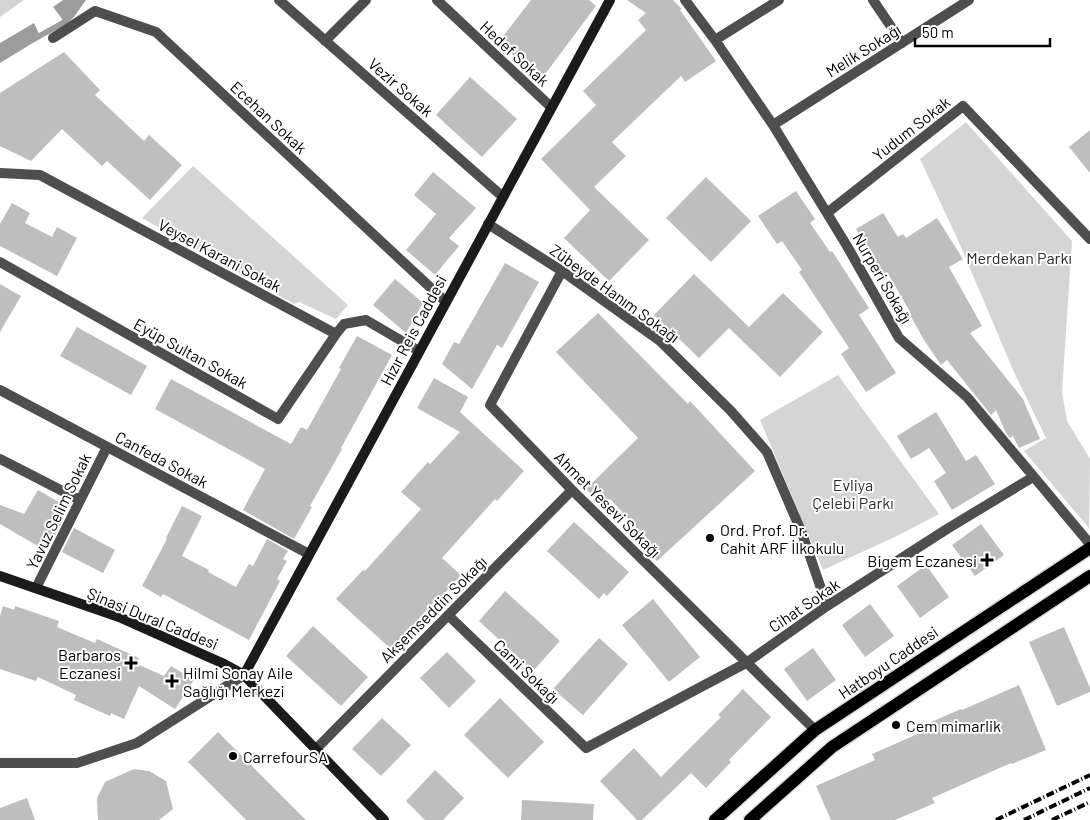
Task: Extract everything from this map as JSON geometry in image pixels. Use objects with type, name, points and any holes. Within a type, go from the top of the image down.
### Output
[{"type":"main road","name":"Hatboyu Caddesi","points":[[715,820],[815,730],[1090,548]]},
{"type":"main road","points":[[750,820],[832,747],[1090,576]]},
{"type":"street","name":"Vezir Sokak","points":[[279,0],[503,197]]},
{"type":"street","points":[[325,41],[366,0]]},
{"type":"street","name":"Hedef Sokak","points":[[437,0],[551,107]]},
{"type":"street","name":"Hızır Reis Caddesi","points":[[244,675],[610,0]]},
{"type":"street","name":"Nurperi Sokağı","points":[[685,0],[715,40],[773,125],[827,213],[899,338],[966,397],[1090,544]]},
{"type":"street","points":[[715,40],[779,0]]},
{"type":"street","points":[[873,0],[902,43]]},
{"type":"street","name":"Melik Sokağı","points":[[773,125],[969,0]]},
{"type":"street","name":"Ecehan Sokak","points":[[53,38],[95,11],[156,32],[446,302]]},
{"type":"street","name":"Yudum Sokak","points":[[827,213],[963,106],[1090,239]]},
{"type":"street","name":"Veysel Karani Sokak","points":[[0,173],[40,175],[336,334]]},
{"type":"street","name":"Zübeyde Hanım Sokağı","points":[[488,224],[562,271],[660,340],[731,411],[767,452],[802,533],[827,606]]},
{"type":"street","name":"Eyüp Sultan Sokak","points":[[0,262],[278,419],[336,334]]},
{"type":"street","name":"Ahmet Yesevi Sokağı","points":[[562,271],[490,405],[572,490],[815,730]]},
{"type":"street","points":[[336,334],[344,324],[366,320],[419,351]]},
{"type":"street","name":"Canfeda Sokak","points":[[0,390],[309,554]]},
{"type":"street","name":"Yavuz Selim Sokak","points":[[36,588],[107,447]]},
{"type":"street","points":[[0,459],[80,500]]},
{"type":"street","name":"Cihat Sokak","points":[[586,748],[746,663],[827,606],[947,528],[1033,477]]},
{"type":"street","name":"Akşemseddin Sokağı","points":[[316,749],[572,490]]},
{"type":"street","name":"Şinasi Dural Caddesi","points":[[0,576],[119,616],[222,662],[244,675],[384,820]]},
{"type":"street","name":"Cami Sokağı","points":[[448,614],[586,748]]},
{"type":"street","points":[[0,763],[77,763],[137,743],[244,675]]},
{"type":"green space","points":[[0,0],[24,0],[0,17]]},
{"type":"green space","name":"Merdekan Parkı","points":[[966,122],[1072,241],[1062,392],[1067,421],[1090,459],[1089,528],[1024,451],[1046,438],[1013,370],[958,240],[920,159]]},
{"type":"green space","points":[[193,166],[348,305],[336,319],[299,302],[294,304],[142,218]]},
{"type":"green space","name":"Evliya Çelebi Parkı","points":[[838,375],[939,514],[899,535],[823,570],[760,420]]},
{"type":"shaded area","points":[[63,0],[86,0],[74,17],[66,24],[53,7]]},
{"type":"shaded area","points":[[34,23],[41,38],[0,63],[0,43]]},
{"type":"building","points":[[531,0],[589,0],[596,6],[540,81],[517,65],[520,60],[498,43]]},
{"type":"building","points":[[627,0],[673,0],[682,9],[680,10],[716,61],[685,82],[681,76],[612,142],[626,156],[594,187],[649,240],[609,281],[564,238],[590,210],[541,159],[596,105],[583,91],[646,30],[638,20],[646,13]]},
{"type":"building","points":[[64,52],[100,90],[95,95],[144,141],[149,135],[182,165],[150,200],[107,161],[102,166],[62,129],[31,161],[0,146],[0,93]]},
{"type":"building","points":[[470,77],[517,119],[482,157],[436,115]]},
{"type":"building","points":[[1090,130],[1090,173],[1069,147]]},
{"type":"building","points":[[433,172],[476,208],[449,238],[459,246],[435,275],[406,250],[436,214],[414,195]]},
{"type":"building","points":[[706,177],[751,221],[711,262],[666,218]]},
{"type":"building","points":[[796,191],[815,219],[810,223],[830,252],[832,251],[869,308],[859,315],[896,373],[866,392],[841,354],[849,348],[799,272],[802,270],[782,241],[777,244],[758,216]]},
{"type":"building","points":[[12,203],[30,213],[25,223],[52,237],[57,227],[77,238],[57,276],[0,246],[0,224]]},
{"type":"building","points":[[883,213],[898,237],[903,234],[906,238],[937,218],[963,259],[949,267],[982,326],[970,333],[1023,399],[1040,439],[1019,448],[1013,436],[1010,438],[1006,433],[996,410],[991,415],[947,360],[941,365],[924,340],[887,272],[882,275],[856,229]]},
{"type":"building","points":[[505,263],[539,282],[502,348],[497,345],[472,389],[442,364],[454,342],[459,344]]},
{"type":"building","points":[[694,274],[749,327],[783,293],[823,332],[780,377],[729,328],[699,358],[654,315]]},
{"type":"building","points":[[395,279],[423,303],[406,333],[373,305]]},
{"type":"building","points":[[0,284],[21,296],[0,332]]},
{"type":"building","points":[[598,313],[688,404],[690,401],[755,471],[657,561],[635,538],[641,532],[610,499],[603,506],[586,489],[638,438],[556,352]]},
{"type":"building","points":[[77,327],[147,366],[131,395],[60,356]]},
{"type":"building","points":[[357,336],[392,355],[294,539],[243,510],[265,469],[155,409],[171,379],[291,444],[301,427],[307,430]]},
{"type":"building","points":[[434,378],[468,397],[460,412],[524,471],[497,501],[495,499],[442,558],[461,575],[391,649],[336,599],[363,570],[365,571],[421,509],[401,492],[428,462],[430,464],[460,432],[417,408]]},
{"type":"building","points":[[936,412],[966,461],[976,455],[995,484],[952,510],[934,481],[946,473],[929,448],[911,459],[897,436]]},
{"type":"building","points":[[38,490],[67,507],[59,521],[62,522],[50,546],[46,544],[43,549],[0,524],[0,505],[24,514]]},
{"type":"building","points":[[182,506],[202,516],[182,556],[236,587],[249,564],[253,566],[267,539],[288,551],[283,559],[287,561],[277,579],[280,581],[249,640],[163,594],[161,597],[142,586]]},
{"type":"building","points":[[574,522],[629,572],[607,596],[604,593],[599,599],[547,551]]},
{"type":"building","points":[[981,524],[1004,555],[975,576],[952,545]]},
{"type":"building","points":[[74,528],[115,550],[103,573],[62,552]]},
{"type":"building","points":[[926,565],[949,597],[920,618],[897,586]]},
{"type":"building","points":[[505,591],[560,641],[533,671],[479,621]]},
{"type":"building","points":[[653,599],[700,657],[669,682],[622,625]]},
{"type":"building","points":[[870,604],[894,636],[865,657],[842,625]]},
{"type":"building","points":[[3,606],[14,610],[15,606],[59,621],[57,627],[95,643],[97,639],[139,658],[137,664],[164,676],[171,666],[194,680],[175,709],[139,686],[124,719],[111,713],[110,716],[74,700],[76,695],[38,677],[36,681],[0,669],[0,616]]},
{"type":"building","points":[[313,626],[368,677],[341,706],[286,656]]},
{"type":"building","points":[[1064,627],[1090,692],[1057,706],[1029,642]]},
{"type":"building","points":[[599,638],[628,664],[583,715],[553,689]]},
{"type":"building","points":[[813,648],[836,680],[807,701],[784,669]]},
{"type":"building","points":[[447,652],[476,681],[449,708],[420,678]]},
{"type":"building","points":[[1019,685],[1046,750],[1011,763],[932,798],[935,803],[895,820],[831,820],[816,786],[875,760],[872,754],[929,729],[927,724]]},
{"type":"building","points":[[743,689],[771,717],[729,760],[731,762],[706,788],[691,773],[642,820],[637,820],[600,781],[634,748],[661,777],[721,717],[718,715]]},
{"type":"building","points":[[500,698],[544,742],[508,778],[464,735]]},
{"type":"building","points":[[382,718],[411,745],[381,776],[352,749]]},
{"type":"building","points":[[218,732],[306,820],[246,820],[188,762]]},
{"type":"building","points":[[134,769],[149,771],[166,781],[173,809],[159,820],[98,820],[97,798],[105,782]]},
{"type":"building","points":[[435,770],[464,798],[443,820],[425,820],[406,801]]},
{"type":"building","points":[[27,798],[35,820],[0,820],[0,808]]},
{"type":"building","points":[[522,800],[594,804],[593,820],[521,820]]},
{"type":"waterway","points":[[34,39],[69,18]]},
{"type":"railway","points":[[996,820],[1090,775]]},
{"type":"railway","points":[[1024,820],[1090,788]]},
{"type":"railway","points":[[1052,820],[1090,802]]},
{"type":"place","name":"Ord. Prof. Dr. Cahit ARF İlkokulu","points":[[710,538]]},
{"type":"place","name":"Bigem Eczanesi","points":[[987,560]]},
{"type":"place","name":"Barbaros Eczanesi","points":[[131,663]]},
{"type":"place","name":"Hilmi Sonay Aile Sağlığı Merkezi","points":[[172,681]]},
{"type":"place","name":"Cem mimarlik","points":[[896,725]]},
{"type":"place","name":"CarrefourSA","points":[[233,756]]}]
